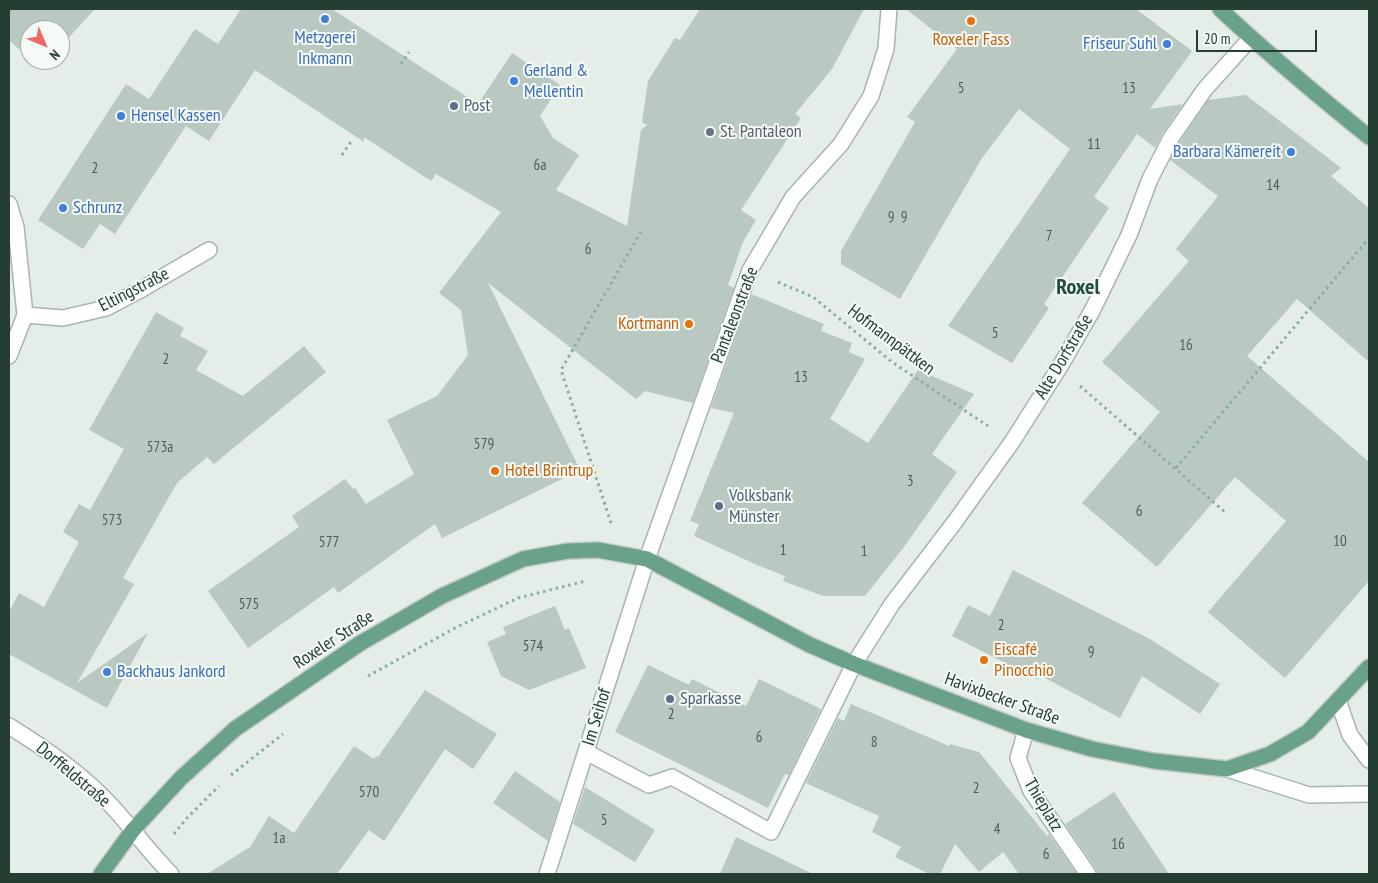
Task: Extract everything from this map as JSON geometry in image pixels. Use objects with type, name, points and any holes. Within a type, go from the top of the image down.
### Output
[{"type":"main road","points":[[1220,9],[1326,103],[1369,137]]},
{"type":"main road","name":"Roxeler Straße","points":[[101,874],[133,830],[181,778],[236,729],[359,644],[442,596],[523,559],[568,551],[598,550],[647,559]]},
{"type":"main road","name":"Havixbecker Straße","points":[[647,559],[810,645],[854,664],[1026,730],[1092,749],[1145,759],[1227,769]]},
{"type":"main road","points":[[1227,769],[1270,754],[1308,732],[1369,667]]},
{"type":"street","name":"Pantaleonstraße","points":[[647,559],[750,270],[793,197],[841,144],[871,96],[886,49],[889,9]]},
{"type":"street","name":"Alte Dorfstraße","points":[[586,752],[649,785],[672,777],[771,832],[854,664],[892,604],[954,523],[1012,442],[1059,368],[1096,303],[1129,235],[1150,180],[1170,138],[1205,89],[1251,38]]},
{"type":"street","points":[[9,204],[16,227],[25,316],[9,356]]},
{"type":"street","name":"Eltingstraße","points":[[25,316],[63,318],[106,308],[209,250]]},
{"type":"street","name":"Im Seihof","points":[[547,874],[647,559]]},
{"type":"street","points":[[1338,700],[1350,735],[1369,760]]},
{"type":"street","name":"Dorffeldstraße","points":[[9,726],[42,746],[75,772],[105,798],[133,830]]},
{"type":"street","name":"Thieplatz","points":[[1026,730],[1018,758],[1031,791],[1088,874]]},
{"type":"street","name":"Havixbecker Straße","points":[[1227,769],[1309,795],[1369,794]]},
{"type":"street","points":[[133,830],[155,858],[171,874]]},
{"type":"path","points":[[401,64],[409,52]]},
{"type":"path","points":[[342,155],[352,140]]},
{"type":"path","points":[[621,554],[561,370],[643,228]]},
{"type":"path","points":[[1176,468],[1369,238]]},
{"type":"path","name":"Hofmannpättken","points":[[750,270],[813,297],[892,362],[1012,442]]},
{"type":"path","points":[[1059,368],[1226,512]]},
{"type":"path","points":[[365,678],[455,628],[518,598],[589,581]]},
{"type":"path","points":[[226,779],[286,732]]},
{"type":"path","points":[[155,858],[186,819],[219,786]]},
{"type":"building","points":[[9,9],[95,9],[70,36],[70,20],[20,20],[20,50],[9,40]]},
{"type":"building","points":[[241,9],[332,9],[478,104],[512,53],[560,85],[540,116],[553,138],[579,155],[556,190],[627,226],[641,130],[647,125],[642,122],[648,81],[675,38],[680,40],[700,9],[864,9],[832,69],[795,114],[801,118],[741,210],[756,220],[743,242],[728,285],[734,288],[693,403],[645,391],[636,399],[488,283],[580,470],[442,538],[435,524],[338,593],[334,587],[248,648],[208,591],[299,527],[292,516],[345,479],[353,489],[355,488],[366,504],[414,474],[387,420],[437,396],[468,355],[461,310],[439,293],[501,212],[436,174],[431,181],[364,137],[364,142],[255,70],[209,141],[186,126],[115,234],[100,224],[83,249],[38,220],[126,84],[149,99],[195,29],[218,44]]},
{"type":"building","points":[[906,9],[1136,9],[1192,51],[1150,109],[1183,104],[1155,148],[1137,134],[1094,197],[1109,208],[1044,304],[1049,308],[1012,363],[948,326],[1070,149],[1019,109],[982,158],[900,299],[841,264],[841,251],[915,122],[907,117],[957,49]]},
{"type":"building","points":[[1246,95],[1341,168],[1331,176],[1369,208],[1369,362],[1297,299],[1247,356],[1369,462],[1369,581],[1285,678],[1208,612],[1286,521],[1235,477],[1157,567],[1082,503],[1160,412],[1102,362],[1189,261],[1176,249],[1218,196],[1170,160],[1208,100]]},
{"type":"building","points":[[751,294],[824,324],[821,331],[852,343],[849,352],[865,359],[830,419],[868,443],[918,370],[974,394],[932,454],[957,472],[904,547],[865,596],[823,596],[783,581],[785,576],[694,536],[699,524],[690,521],[734,413],[711,408]]},
{"type":"building","points":[[156,312],[184,328],[180,336],[208,351],[196,370],[243,396],[304,346],[326,372],[214,464],[207,457],[177,483],[123,578],[134,584],[77,683],[148,633],[107,708],[9,654],[9,612],[19,593],[44,607],[79,542],[63,532],[79,504],[90,510],[124,449],[89,430]]},
{"type":"building","points":[[1013,570],[1150,639],[1220,684],[1200,714],[1142,676],[1120,718],[1034,672],[1039,680],[952,636],[968,605],[990,616]]},
{"type":"building","points":[[555,606],[565,630],[569,628],[586,668],[529,690],[501,676],[487,642],[506,634],[503,627]]},
{"type":"building","points":[[648,665],[689,685],[692,679],[746,706],[759,679],[821,709],[789,775],[785,774],[768,808],[615,732]]},
{"type":"building","points":[[425,690],[497,734],[473,769],[445,749],[384,841],[369,830],[337,874],[207,874],[250,847],[269,816],[294,833],[354,746],[374,759],[376,756],[378,757]]},
{"type":"building","points":[[851,704],[949,746],[950,744],[979,752],[1047,836],[1049,834],[1077,874],[1019,874],[1003,852],[979,872],[955,844],[940,874],[929,874],[895,857],[901,847],[872,832],[879,816],[806,783],[838,718],[844,721]]},
{"type":"building","points":[[515,771],[560,802],[548,841],[493,803]]},
{"type":"building","points":[[585,787],[655,830],[635,862],[573,824]]},
{"type":"building","points":[[1114,792],[1169,874],[1097,874],[1096,869],[1065,824]]},
{"type":"building","points":[[736,837],[813,874],[720,874]]},
{"type":"place","name":"Metzgerei Inkmann","points":[[325,19]]},
{"type":"place","name":"Roxeler Fass","points":[[971,21]]},
{"type":"place","name":"Friseur Suhl","points":[[1167,44]]},
{"type":"place","name":"Gerland & Mellentin","points":[[514,81]]},
{"type":"place","name":"Post","points":[[454,106]]},
{"type":"place","name":"Hensel Kassen","points":[[121,116]]},
{"type":"place","name":"St. Pantaleon","points":[[710,132]]},
{"type":"place","name":"Barbara Kämereit","points":[[1291,152]]},
{"type":"place","name":"Schrunz","points":[[63,208]]},
{"type":"place","name":"Kortmann","points":[[689,324]]},
{"type":"place","name":"Hotel Brintrup","points":[[495,471]]},
{"type":"place","name":"Volksbank Münster","points":[[719,506]]},
{"type":"place","name":"Eiscafé Pinocchio","points":[[984,660]]},
{"type":"place","name":"Backhaus Jankord","points":[[107,672]]},
{"type":"place","name":"Sparkasse","points":[[670,699]]},
{"type":"district","name":"Roxel","points":[[1078,288]]}]
